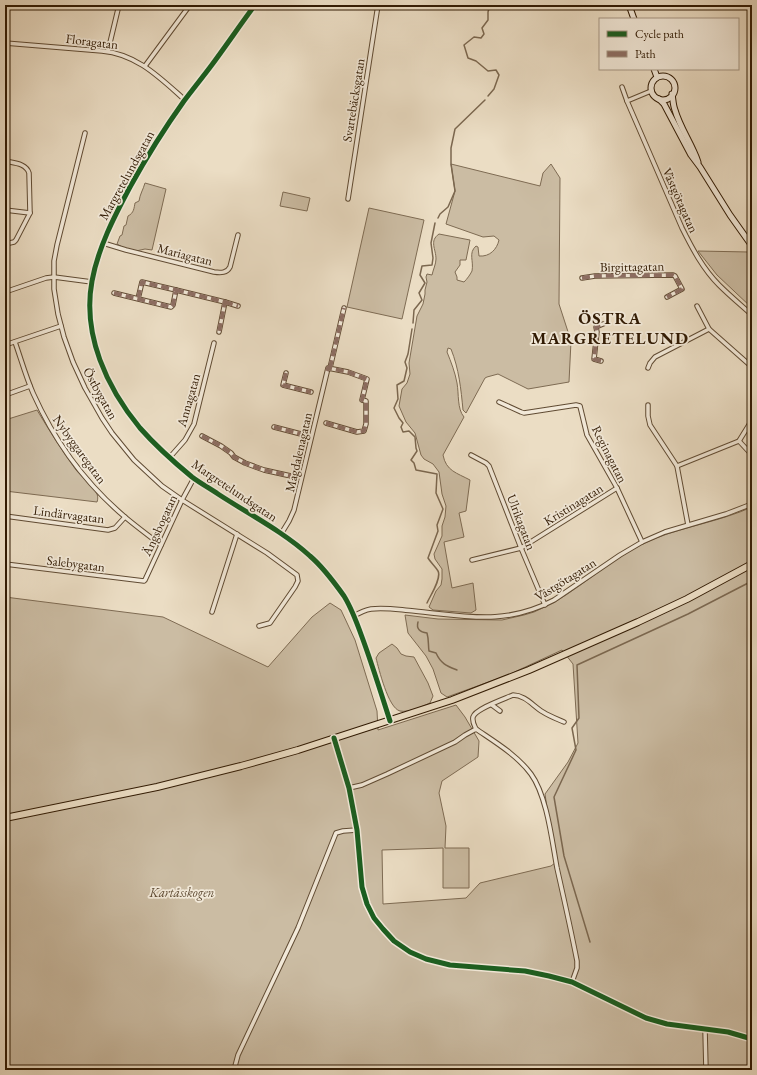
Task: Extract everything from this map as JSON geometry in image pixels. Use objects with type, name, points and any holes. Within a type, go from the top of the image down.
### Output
[{"type":"main road","points":[[629,5],[634,18]]},
{"type":"main road","points":[[654,70],[657,77]]},
{"type":"main road","points":[[700,167],[675,111],[672,94],[674,87],[672,81],[665,76],[657,77],[652,83],[653,94],[664,104],[691,155],[752,246]]},
{"type":"main road","points":[[659,99],[666,99],[672,94]]},
{"type":"main road","points":[[5,818],[157,787],[241,766],[298,750],[452,700],[529,670],[594,642],[687,599],[752,564]]},
{"type":"street","points":[[108,51],[119,5]]},
{"type":"street","points":[[145,66],[190,5]]},
{"type":"street","name":"Margretelundsgatan","points":[[255,5],[208,71],[185,100],[147,157],[114,216],[103,243],[92,282],[90,304],[96,349],[105,372],[117,395],[136,423],[149,437],[194,478],[281,534],[303,550],[319,565],[335,584],[344,596],[354,616],[390,721]]},
{"type":"street","name":"Svartebäcksgatan","points":[[348,199],[378,5]]},
{"type":"street","name":"Floragatan","points":[[5,43],[108,51],[129,58],[145,66],[185,100]]},
{"type":"street","name":"Västgötagatan","points":[[622,87],[692,248],[708,272],[719,285],[752,315]]},
{"type":"street","points":[[627,101],[652,91]]},
{"type":"street","name":"Östbygatan","points":[[85,133],[54,262],[55,297],[61,326],[69,351],[78,374],[92,402],[102,418],[134,460],[162,486],[267,553],[297,575],[297,583],[270,623],[259,626]]},
{"type":"street","points":[[5,161],[25,166],[28,169],[30,213],[16,240],[5,244]]},
{"type":"street","points":[[5,210],[30,213]]},
{"type":"street","name":"Mariagatan","points":[[103,243],[126,250],[222,272],[228,270],[230,267],[238,235]]},
{"type":"street","name":"Birgittagatan","points":[[582,278],[595,276],[673,275],[682,289],[667,297]]},
{"type":"street","points":[[5,292],[46,278],[54,277],[92,282]]},
{"type":"street","points":[[138,299],[142,282],[238,306]]},
{"type":"street","points":[[114,293],[171,307],[173,305],[176,290]]},
{"type":"street","points":[[219,332],[225,302]]},
{"type":"street","points":[[697,306],[709,329],[752,367]]},
{"type":"street","name":"Magdalenagatan","points":[[281,534],[294,510],[344,308]]},
{"type":"street","points":[[601,361],[594,359],[597,332],[596,327],[604,324]]},
{"type":"street","points":[[5,345],[61,326]]},
{"type":"street","points":[[648,368],[655,357],[709,329]]},
{"type":"street","name":"Nybyggaregatan","points":[[16,342],[30,386],[49,425],[70,456],[95,488],[125,517],[161,545]]},
{"type":"street","name":"Annagatan","points":[[170,457],[186,440],[194,424],[214,343]]},
{"type":"street","points":[[326,423],[357,432],[364,431],[366,424],[366,401],[362,400],[367,379],[348,372],[328,370]]},
{"type":"street","points":[[286,373],[283,385],[311,392]]},
{"type":"street","points":[[5,395],[30,386]]},
{"type":"street","name":"Reginagatan","points":[[499,402],[524,414],[576,405],[580,406],[587,435],[617,488],[642,542]]},
{"type":"street","points":[[648,405],[650,425],[677,466],[688,525]]},
{"type":"street","points":[[677,466],[739,441],[752,420]]},
{"type":"street","points":[[274,427],[301,434]]},
{"type":"street","points":[[202,436],[221,446],[234,457],[249,465],[291,476]]},
{"type":"street","points":[[739,441],[752,455]]},
{"type":"street","name":"Ulrikagatan","points":[[471,455],[489,466],[545,605]]},
{"type":"street","name":"Ängsbogatan","points":[[144,582],[182,500],[194,478]]},
{"type":"street","name":"Kristinagatan","points":[[472,560],[521,548],[617,488]]},
{"type":"street","name":"Västgötagatan","points":[[354,616],[372,609],[388,609],[492,618],[514,615],[533,610],[562,595],[620,555],[642,542],[655,536],[726,514],[752,504]]},
{"type":"street","name":"Lindärvagatan","points":[[5,516],[108,530],[115,528],[125,517]]},
{"type":"street","points":[[212,612],[237,534]]},
{"type":"street","name":"Salebygatan","points":[[5,564],[144,582]]},
{"type":"street","points":[[564,722],[544,713],[523,697],[518,695],[513,695],[478,710],[472,719],[476,729],[502,747],[519,762],[530,774],[537,785],[542,799],[577,961],[577,968],[572,982]]},
{"type":"street","points":[[492,705],[500,711]]},
{"type":"street","points":[[349,788],[362,785],[387,774],[454,742],[476,729]]},
{"type":"street","points":[[334,738],[349,788],[357,830],[362,887],[367,904],[374,918],[382,929],[394,941],[410,952],[450,965],[525,971],[572,982],[646,1018],[667,1024],[728,1032],[752,1039]]},
{"type":"street","points":[[234,1070],[238,1055],[298,928],[336,833],[357,830]]},
{"type":"street","points":[[705,1029],[706,1070]]},
{"type":"green space","points":[[451,164],[540,186],[543,173],[551,164],[560,178],[559,304],[571,341],[569,382],[528,389],[498,374],[487,377],[485,378],[466,413],[463,410],[456,364],[451,349],[448,348],[447,352],[457,383],[459,406],[464,417],[443,455],[449,468],[470,480],[466,511],[459,513],[464,537],[444,542],[452,588],[473,583],[476,610],[471,613],[433,610],[429,607],[436,591],[441,585],[442,569],[435,559],[434,554],[442,536],[442,526],[446,506],[442,494],[439,472],[433,464],[424,459],[421,455],[415,433],[406,422],[399,406],[402,389],[407,383],[410,374],[409,363],[417,316],[423,304],[425,294],[427,282],[426,277],[427,274],[432,275],[436,263],[434,239],[439,234],[470,240],[466,260],[460,260],[460,265],[455,272],[457,280],[464,282],[472,271],[472,251],[476,246],[478,247],[479,256],[483,256],[490,254],[495,249],[499,240],[494,236],[483,237],[446,224],[455,191]]},
{"type":"green space","points":[[145,183],[166,189],[152,250],[145,249],[136,251],[126,249],[117,244],[120,236],[122,235],[124,226],[126,225],[128,216],[133,212],[135,203],[139,201]]},
{"type":"green space","points":[[283,192],[310,198],[307,211],[280,206]]},
{"type":"green space","points":[[369,208],[424,220],[402,319],[347,307]]},
{"type":"green space","points":[[752,250],[752,308],[717,275],[698,251],[749,252]]},
{"type":"green space","points":[[37,410],[76,470],[97,494],[97,502],[5,491],[5,420]]},
{"type":"green space","name":"Kartåsskogen","points":[[752,507],[752,1070],[5,1070],[5,597],[163,617],[268,667],[312,617],[330,603],[341,610],[355,640],[377,711],[378,730],[456,705],[479,741],[478,757],[442,781],[439,793],[446,826],[445,848],[469,848],[469,888],[443,888],[443,848],[382,850],[383,904],[466,898],[480,883],[551,866],[555,863],[545,794],[568,762],[578,743],[573,664],[562,650],[508,675],[447,697],[441,693],[433,669],[426,656],[408,633],[405,615],[438,619],[502,620],[534,612],[555,602],[617,559],[643,544],[656,538]]},
{"type":"green space","points":[[392,644],[401,654],[414,657],[433,696],[430,703],[415,709],[400,711],[392,703],[385,688],[376,658],[379,653]]},
{"type":"waterway","points":[[488,96],[494,89],[499,75],[496,70],[488,71],[476,61],[468,58],[464,45],[474,37],[481,38],[484,34],[482,28],[488,20],[490,5]]},
{"type":"waterway","points":[[438,218],[440,214],[448,207],[455,191],[451,164],[451,148],[455,129],[485,100]]},
{"type":"waterway","points":[[413,323],[414,310],[422,300],[419,293],[425,283],[420,275],[422,266],[432,265],[433,258],[431,243],[435,223]]},
{"type":"waterway","points":[[412,329],[408,354],[405,362],[407,368],[404,381],[397,385],[398,399],[394,408],[403,423],[401,427],[403,432],[409,431],[415,437],[417,451],[411,460],[414,463],[416,470],[437,474],[436,493],[443,509],[437,525],[438,531],[428,558],[439,574],[435,587],[427,603]]},
{"type":"waterway","points":[[590,942],[564,856],[554,797],[576,750],[572,728],[579,718],[577,665],[688,614],[752,581]]},
{"type":"waterway","points":[[418,622],[419,630],[427,633],[429,651],[436,653],[440,660],[457,670]]},
{"type":"marked path","points":[[582,278],[595,276],[673,275],[682,289],[667,297]]},
{"type":"marked path","points":[[114,293],[171,307],[173,305],[176,290],[142,282],[138,299]]},
{"type":"marked path","points":[[176,290],[225,302],[219,332]]},
{"type":"marked path","points":[[225,302],[238,306]]},
{"type":"marked path","points":[[330,368],[344,308]]},
{"type":"marked path","points":[[601,361],[594,359],[597,332],[596,327],[603,324]]},
{"type":"marked path","points":[[326,423],[357,432],[364,431],[366,424],[366,401],[362,400],[367,379],[348,372],[328,368],[327,371]]},
{"type":"marked path","points":[[286,373],[283,385],[311,392]]},
{"type":"marked path","points":[[274,427],[301,434]]},
{"type":"marked path","points":[[202,436],[221,446],[234,457],[245,463],[264,470],[291,476]]},
{"type":"cycle path","points":[[255,5],[169,122],[124,198],[102,245],[92,281],[90,301],[94,341],[100,360],[117,396],[140,428],[152,441],[195,479],[300,547],[315,560],[332,580],[344,596],[354,616],[390,721]]},
{"type":"cycle path","points":[[334,738],[349,788],[357,830],[362,887],[367,904],[374,918],[394,941],[410,952],[426,959],[450,965],[525,971],[549,976],[572,982],[646,1018],[667,1024],[728,1032],[752,1039]]},
{"type":"district","name":"ÖSTRA MARGRETELUND","points":[[610,328]]}]
